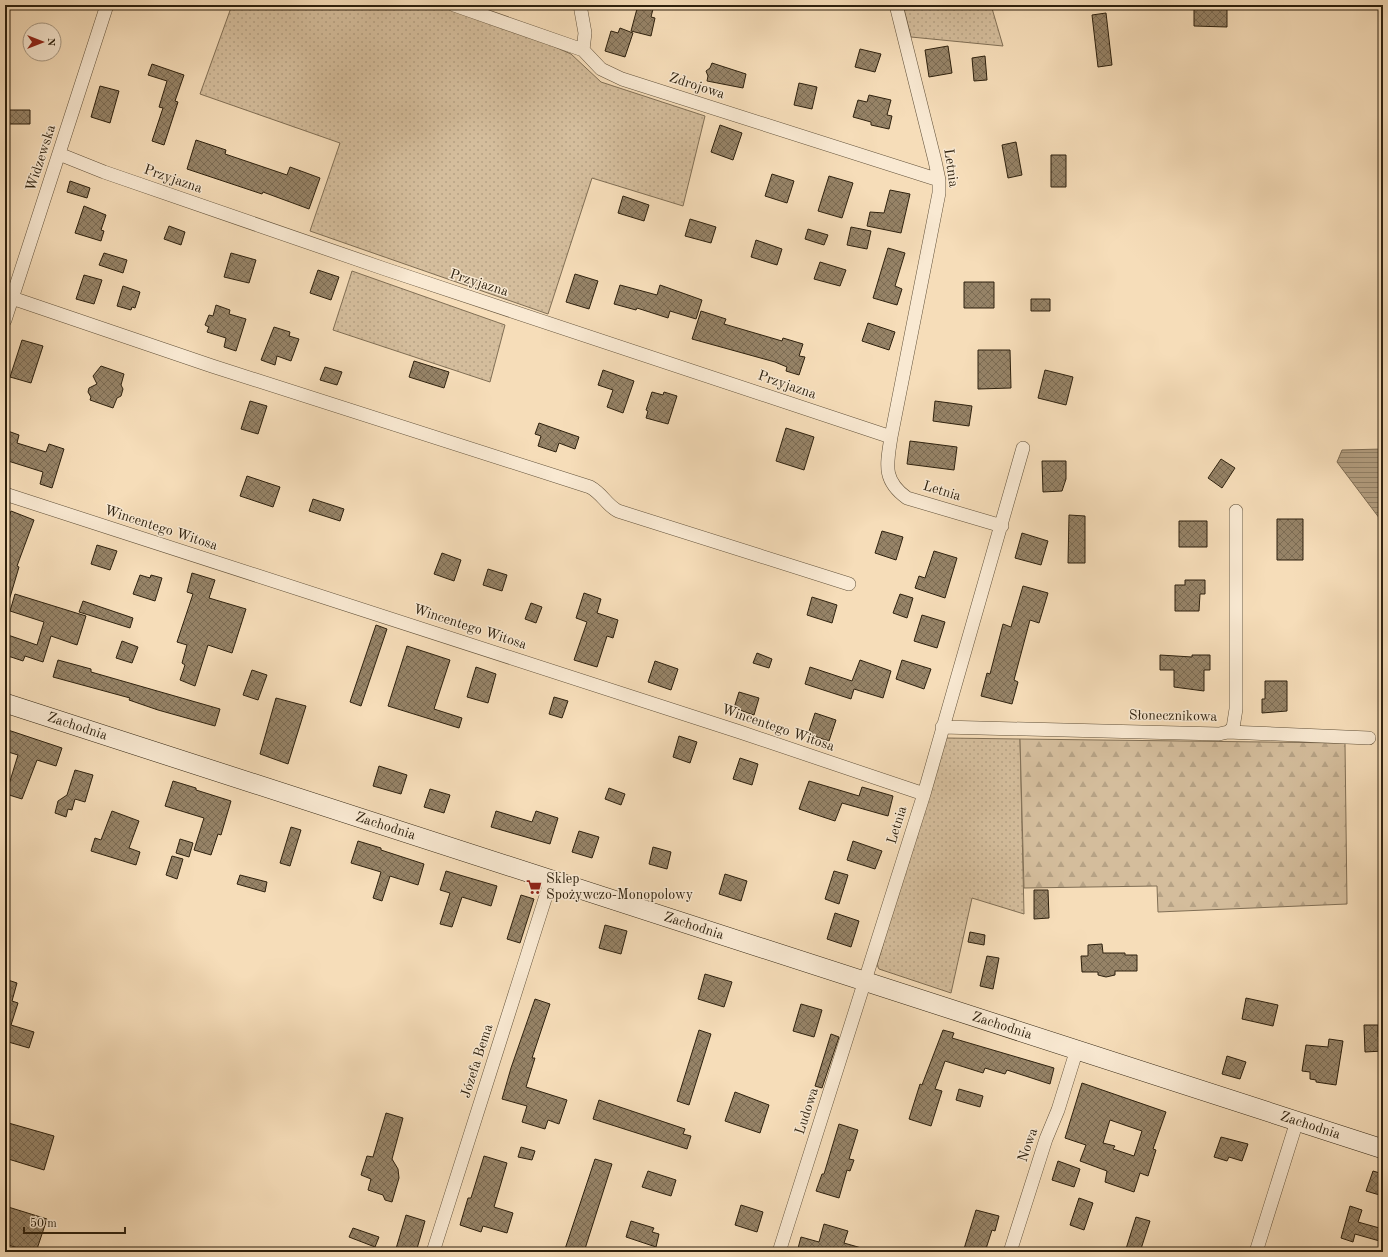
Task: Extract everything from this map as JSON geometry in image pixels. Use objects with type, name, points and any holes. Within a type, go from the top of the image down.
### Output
[{"type":"street","name":"Widzewska","points":[[5,320],[106,5]]},
{"type":"street","name":"Zdrojowa","points":[[454,5],[583,50],[601,69],[622,79],[939,180]]},
{"type":"street","points":[[580,5],[585,33],[583,50]]},
{"type":"street","name":"Letnia","points":[[865,980],[924,794],[1002,526],[907,498],[898,491],[888,473],[887,462],[891,437],[934,223],[939,180],[896,5]]},
{"type":"street","name":"Przyjazna","points":[[59,154],[104,172],[385,269],[891,437]]},
{"type":"street","points":[[12,298],[228,371],[590,487],[600,492],[611,507],[618,511],[849,584]]},
{"type":"street","points":[[1002,526],[1023,448]]},
{"type":"street","name":"Wincentego Witosa","points":[[5,494],[725,727],[924,794]]},
{"type":"street","name":"Słonecznikowa","points":[[942,728],[1219,734],[1228,732],[1234,728],[1236,709],[1236,511]]},
{"type":"street","name":"Zachodnia","points":[[5,703],[865,980],[1383,1149]]},
{"type":"street","points":[[1228,732],[1369,738]]},
{"type":"street","name":"Józefa Bema","points":[[433,1252],[551,880]]},
{"type":"street","name":"Ludowa","points":[[779,1252],[865,980]]},
{"type":"street","name":"Nowa","points":[[1010,1252],[1046,1139],[1058,1110],[1077,1049]]},
{"type":"street","points":[[1256,1252],[1297,1121]]},
{"type":"green space","points":[[232,5],[440,5],[523,33],[571,54],[601,82],[705,116],[683,206],[592,178],[548,314],[310,231],[340,143],[200,94]]},
{"type":"green space","points":[[903,5],[991,5],[1003,46],[911,37]]},
{"type":"green space","points":[[352,271],[505,325],[490,382],[333,330]]},
{"type":"green space","points":[[945,738],[1020,739],[1024,914],[972,898],[951,993],[879,969],[877,965],[883,945],[882,935]]},
{"type":"green space","points":[[1020,739],[1345,743],[1347,904],[1158,912],[1157,886],[1024,888]]},
{"type":"shaded area","points":[[1383,449],[1383,523],[1337,462],[1342,450]]},
{"type":"building","points":[[638,5],[654,5],[651,17],[655,18],[651,36],[631,31]]},
{"type":"building","points":[[1194,5],[1227,5],[1227,27],[1194,26]]},
{"type":"building","points":[[1106,13],[1112,65],[1098,67],[1092,15]]},
{"type":"building","points":[[620,28],[633,33],[625,57],[605,51],[611,31],[618,33]]},
{"type":"building","points":[[948,46],[952,73],[929,77],[925,50]]},
{"type":"building","points":[[860,49],[881,54],[875,72],[855,67]]},
{"type":"building","points":[[985,56],[987,80],[974,81],[972,58]]},
{"type":"building","points":[[712,63],[746,74],[743,88],[707,81],[708,76],[706,71],[710,68]]},
{"type":"building","points":[[152,64],[184,75],[175,101],[178,102],[164,145],[152,141],[163,108],[159,107],[167,81],[148,75]]},
{"type":"building","points":[[799,83],[817,87],[812,109],[794,105]]},
{"type":"building","points":[[100,86],[119,91],[110,123],[91,117]]},
{"type":"building","points":[[869,95],[891,100],[887,115],[892,116],[889,129],[871,125],[871,122],[853,117],[858,100],[867,102]]},
{"type":"building","points":[[7,110],[30,110],[30,124],[7,124]]},
{"type":"building","points":[[720,125],[742,133],[733,160],[711,152]]},
{"type":"building","points":[[196,140],[226,150],[225,154],[287,175],[290,167],[320,178],[309,209],[263,192],[262,194],[187,169]]},
{"type":"building","points":[[1016,142],[1022,175],[1008,178],[1002,145]]},
{"type":"building","points":[[1051,155],[1066,155],[1066,187],[1051,187]]},
{"type":"building","points":[[772,174],[794,181],[787,203],[765,196]]},
{"type":"building","points":[[829,176],[853,183],[842,218],[818,211]]},
{"type":"building","points":[[70,181],[90,188],[87,198],[67,192]]},
{"type":"building","points":[[890,190],[910,194],[901,233],[867,226],[870,212],[884,213]]},
{"type":"building","points":[[623,196],[649,205],[644,221],[618,213]]},
{"type":"building","points":[[84,206],[106,215],[101,230],[104,231],[101,241],[75,233]]},
{"type":"building","points":[[690,219],[716,227],[711,243],[685,236]]},
{"type":"building","points":[[169,226],[185,232],[181,245],[164,239]]},
{"type":"building","points":[[851,227],[871,231],[867,249],[847,245]]},
{"type":"building","points":[[808,229],[828,235],[824,245],[805,239]]},
{"type":"building","points":[[756,240],[782,249],[777,265],[751,257]]},
{"type":"building","points":[[888,248],[905,253],[895,286],[902,289],[897,305],[873,298]]},
{"type":"building","points":[[104,253],[127,260],[123,273],[99,265]]},
{"type":"building","points":[[231,253],[256,260],[249,283],[224,277]]},
{"type":"building","points":[[820,262],[846,270],[840,286],[814,279]]},
{"type":"building","points":[[318,270],[339,277],[331,300],[310,293]]},
{"type":"building","points":[[575,274],[598,281],[589,309],[566,302]]},
{"type":"building","points":[[84,275],[102,280],[94,304],[76,299]]},
{"type":"building","points":[[964,282],[994,282],[994,308],[964,308]]},
{"type":"building","points":[[620,285],[657,295],[660,285],[702,300],[696,319],[670,311],[668,318],[637,308],[636,310],[614,304]]},
{"type":"building","points":[[123,286],[140,292],[135,308],[132,307],[131,310],[117,306]]},
{"type":"building","points":[[1031,299],[1050,299],[1050,311],[1031,311]]},
{"type":"building","points":[[216,305],[230,310],[229,314],[246,319],[236,351],[224,347],[226,338],[207,332],[209,327],[205,325],[209,315],[213,316]]},
{"type":"building","points":[[701,311],[726,319],[724,324],[782,341],[783,338],[803,344],[799,356],[805,357],[799,375],[786,371],[787,367],[775,362],[692,339]]},
{"type":"building","points":[[868,323],[895,332],[889,350],[862,341]]},
{"type":"building","points":[[274,327],[290,332],[289,336],[299,339],[291,361],[277,356],[275,365],[261,360]]},
{"type":"building","points":[[22,340],[43,346],[31,383],[10,377]]},
{"type":"building","points":[[978,350],[1010,350],[1011,388],[978,389]]},
{"type":"building","points":[[414,361],[449,372],[444,388],[409,377]]},
{"type":"building","points":[[101,366],[124,374],[121,385],[123,389],[121,396],[117,398],[113,408],[90,400],[91,397],[88,392],[89,388],[97,384],[93,376]]},
{"type":"building","points":[[325,367],[342,372],[337,385],[320,380]]},
{"type":"building","points":[[603,370],[634,381],[623,413],[607,407],[613,390],[598,385]]},
{"type":"building","points":[[1045,370],[1073,377],[1066,405],[1038,398]]},
{"type":"building","points":[[652,392],[663,395],[664,392],[677,396],[668,424],[646,418],[648,411],[646,410]]},
{"type":"building","points":[[250,401],[267,406],[258,434],[241,429]]},
{"type":"building","points":[[935,401],[972,406],[969,426],[933,421]]},
{"type":"building","points":[[539,423],[579,437],[575,449],[559,443],[556,452],[538,446],[541,436],[535,434]]},
{"type":"building","points":[[786,428],[814,437],[804,470],[776,461]]},
{"type":"building","points":[[5,430],[19,435],[17,443],[46,452],[49,444],[64,449],[52,488],[40,484],[43,472],[5,460]]},
{"type":"building","points":[[910,441],[957,447],[954,470],[907,464]]},
{"type":"building","points":[[1221,459],[1235,468],[1222,488],[1208,478]]},
{"type":"building","points":[[1042,461],[1066,461],[1066,479],[1062,491],[1043,492]]},
{"type":"building","points":[[247,476],[280,487],[273,507],[240,496]]},
{"type":"building","points":[[313,499],[344,509],[340,521],[309,511]]},
{"type":"building","points":[[11,511],[34,520],[17,566],[19,567],[8,604],[5,604],[5,563],[10,545],[5,543],[5,528]]},
{"type":"building","points":[[1069,515],[1085,516],[1085,563],[1068,563]]},
{"type":"building","points":[[1277,519],[1303,519],[1303,560],[1277,560]]},
{"type":"building","points":[[1179,521],[1207,521],[1207,547],[1179,547]]},
{"type":"building","points":[[882,531],[903,537],[896,560],[875,553]]},
{"type":"building","points":[[1022,533],[1048,541],[1041,565],[1015,558]]},
{"type":"building","points":[[97,545],[117,551],[110,570],[91,564]]},
{"type":"building","points":[[934,551],[957,558],[945,598],[915,588],[919,576],[925,578]]},
{"type":"building","points":[[442,553],[461,560],[454,581],[434,574]]},
{"type":"building","points":[[488,569],[507,575],[502,591],[483,585]]},
{"type":"building","points":[[192,573],[215,580],[209,598],[246,609],[232,653],[208,645],[195,686],[180,680],[185,665],[182,663],[187,645],[177,642],[193,594],[187,592]]},
{"type":"building","points":[[140,575],[150,578],[151,575],[162,578],[155,601],[133,594]]},
{"type":"building","points":[[1185,580],[1205,580],[1205,594],[1200,594],[1199,611],[1175,611],[1175,585],[1185,585]]},
{"type":"building","points":[[1023,586],[1048,593],[1039,623],[1030,620],[1014,680],[1018,682],[1012,704],[981,696],[987,673],[990,674],[1003,624],[1011,627]]},
{"type":"building","points":[[584,593],[601,599],[597,613],[618,620],[613,638],[607,636],[597,667],[574,660],[587,622],[576,618]]},
{"type":"building","points":[[15,594],[86,616],[77,645],[51,636],[43,662],[25,656],[23,661],[5,655],[5,634],[37,645],[44,622],[10,611]]},
{"type":"building","points":[[900,594],[913,598],[907,618],[893,613]]},
{"type":"building","points":[[812,597],[837,605],[832,623],[807,615]]},
{"type":"building","points":[[83,601],[133,618],[130,628],[79,612]]},
{"type":"building","points":[[531,603],[542,607],[536,623],[525,619]]},
{"type":"building","points":[[922,615],[945,622],[937,648],[914,641]]},
{"type":"building","points":[[376,625],[387,629],[361,706],[350,702]]},
{"type":"building","points":[[122,641],[138,647],[132,663],[116,658]]},
{"type":"building","points":[[407,646],[450,660],[434,709],[462,718],[459,728],[388,706]]},
{"type":"building","points":[[757,653],[772,659],[769,668],[753,663]]},
{"type":"building","points":[[1160,655],[1192,657],[1192,655],[1210,655],[1210,670],[1204,670],[1204,691],[1174,687],[1174,670],[1160,670]]},
{"type":"building","points":[[58,660],[91,669],[91,672],[220,709],[215,726],[158,710],[129,700],[130,698],[53,677]]},
{"type":"building","points":[[860,660],[891,671],[883,698],[854,689],[851,699],[805,684],[810,667],[852,681]]},
{"type":"building","points":[[902,660],[931,669],[924,689],[896,679]]},
{"type":"building","points":[[655,661],[678,669],[671,690],[648,682]]},
{"type":"building","points":[[476,667],[496,674],[488,703],[467,697]]},
{"type":"building","points":[[252,670],[267,675],[258,700],[243,695]]},
{"type":"building","points":[[1265,681],[1287,681],[1287,711],[1262,713],[1262,699],[1265,699]]},
{"type":"building","points":[[739,692],[759,698],[754,715],[734,708]]},
{"type":"building","points":[[554,697],[568,701],[562,718],[549,714]]},
{"type":"building","points":[[276,698],[306,706],[288,764],[260,754]]},
{"type":"building","points":[[815,713],[836,720],[829,741],[808,734]]},
{"type":"building","points":[[5,729],[62,748],[56,766],[37,760],[22,799],[6,794],[18,755],[5,751]]},
{"type":"building","points":[[679,736],[697,742],[690,763],[673,757]]},
{"type":"building","points":[[740,758],[758,764],[752,785],[733,779]]},
{"type":"building","points":[[379,766],[407,775],[401,794],[373,786]]},
{"type":"building","points":[[75,770],[93,775],[85,802],[75,799],[72,810],[68,809],[66,817],[55,813],[58,801],[67,795]]},
{"type":"building","points":[[173,781],[231,801],[221,835],[218,834],[211,855],[194,850],[204,818],[165,806]]},
{"type":"building","points":[[809,781],[859,796],[862,787],[893,796],[888,816],[842,803],[835,821],[799,809]]},
{"type":"building","points":[[609,788],[625,794],[621,805],[605,799]]},
{"type":"building","points":[[430,789],[450,795],[444,813],[424,807]]},
{"type":"building","points":[[112,811],[139,821],[129,848],[140,852],[136,865],[91,851],[95,838],[101,840]]},
{"type":"building","points":[[496,811],[532,822],[536,811],[558,818],[550,844],[491,827]]},
{"type":"building","points":[[291,827],[301,830],[290,866],[280,863]]},
{"type":"building","points":[[579,831],[599,837],[592,858],[572,852]]},
{"type":"building","points":[[180,839],[193,843],[189,857],[176,853]]},
{"type":"building","points":[[358,841],[424,864],[418,885],[390,876],[382,901],[373,898],[381,872],[351,863]]},
{"type":"building","points":[[853,841],[882,851],[875,869],[847,860]]},
{"type":"building","points":[[653,847],[671,852],[667,869],[649,864]]},
{"type":"building","points":[[172,856],[183,859],[177,879],[166,875]]},
{"type":"building","points":[[446,871],[497,886],[491,906],[462,897],[452,927],[440,924],[450,893],[440,890]]},
{"type":"building","points":[[834,871],[848,875],[839,904],[825,899]]},
{"type":"building","points":[[725,874],[747,881],[741,901],[719,894]]},
{"type":"building","points":[[240,875],[267,882],[265,892],[237,884]]},
{"type":"building","points":[[1034,890],[1048,890],[1049,918],[1034,919]]},
{"type":"building","points":[[521,895],[534,899],[520,943],[507,939]]},
{"type":"building","points":[[835,913],[859,921],[851,947],[827,939]]},
{"type":"building","points":[[605,925],[627,931],[621,954],[599,948]]},
{"type":"building","points":[[970,932],[985,935],[984,945],[968,942]]},
{"type":"building","points":[[1102,944],[1103,953],[1125,953],[1125,955],[1137,955],[1137,971],[1115,971],[1115,975],[1106,977],[1098,975],[1098,972],[1082,972],[1081,956],[1088,956],[1088,945]]},
{"type":"building","points":[[987,956],[999,958],[993,989],[980,986]]},
{"type":"building","points":[[705,974],[732,982],[724,1007],[698,999]]},
{"type":"building","points":[[5,979],[17,983],[12,1001],[18,1003],[11,1025],[34,1032],[29,1048],[5,1041]]},
{"type":"building","points":[[1246,998],[1278,1005],[1273,1026],[1242,1019]]},
{"type":"building","points":[[535,999],[550,1004],[532,1058],[535,1058],[526,1087],[567,1100],[559,1124],[548,1120],[545,1129],[522,1122],[527,1106],[502,1099]]},
{"type":"building","points":[[801,1004],[822,1010],[814,1037],[793,1031]]},
{"type":"building","points":[[1364,1025],[1378,1025],[1378,1037],[1383,1037],[1383,1051],[1365,1052]]},
{"type":"building","points":[[699,1030],[711,1034],[689,1105],[677,1101]]},
{"type":"building","points":[[943,1030],[954,1033],[952,1038],[1054,1068],[1050,1084],[1007,1070],[1005,1074],[985,1068],[983,1073],[945,1061],[935,1089],[942,1091],[931,1126],[909,1119],[920,1084],[922,1085]]},
{"type":"building","points":[[831,1034],[839,1037],[822,1088],[815,1086]]},
{"type":"building","points":[[1329,1039],[1343,1041],[1336,1085],[1316,1082],[1316,1080],[1310,1079],[1310,1072],[1302,1071],[1306,1045],[1328,1047]]},
{"type":"building","points":[[1227,1056],[1246,1062],[1240,1079],[1222,1074]]},
{"type":"building","points":[[1082,1083],[1166,1112],[1153,1149],[1156,1150],[1148,1176],[1140,1173],[1134,1192],[1105,1182],[1107,1171],[1080,1161],[1086,1145],[1065,1138]],"holes":[[[1110,1120],[1142,1131],[1134,1156],[1113,1149],[1115,1146],[1103,1143]]]},
{"type":"building","points":[[959,1089],[983,1096],[980,1107],[956,1100]]},
{"type":"building","points":[[735,1092],[769,1105],[760,1133],[725,1121]]},
{"type":"building","points":[[599,1100],[685,1129],[683,1134],[691,1136],[687,1149],[593,1119]]},
{"type":"building","points":[[386,1113],[403,1118],[392,1159],[398,1169],[399,1178],[392,1202],[385,1200],[383,1195],[368,1190],[371,1179],[361,1175],[367,1156],[373,1157]]},
{"type":"building","points":[[5,1122],[54,1136],[44,1170],[5,1158]]},
{"type":"building","points":[[839,1124],[858,1130],[849,1159],[854,1160],[850,1171],[847,1170],[839,1198],[816,1191],[822,1174],[824,1174]]},
{"type":"building","points":[[1221,1137],[1248,1144],[1242,1161],[1229,1157],[1227,1161],[1214,1157]]},
{"type":"building","points":[[521,1147],[535,1151],[532,1160],[518,1157]]},
{"type":"building","points":[[484,1156],[507,1163],[494,1207],[513,1213],[507,1233],[483,1226],[481,1232],[460,1225],[468,1198],[471,1198]]},
{"type":"building","points":[[595,1159],[612,1164],[584,1252],[564,1252]]},
{"type":"building","points":[[1058,1161],[1080,1169],[1074,1187],[1052,1180]]},
{"type":"building","points":[[648,1171],[676,1180],[671,1196],[642,1187]]},
{"type":"building","points":[[1373,1171],[1383,1174],[1383,1196],[1366,1191]]},
{"type":"building","points":[[1079,1198],[1093,1203],[1084,1230],[1070,1225]]},
{"type":"building","points":[[741,1205],[763,1212],[757,1232],[735,1225]]},
{"type":"building","points":[[5,1206],[47,1219],[36,1252],[31,1252],[5,1244]]},
{"type":"building","points":[[1350,1206],[1362,1210],[1358,1222],[1383,1229],[1383,1242],[1355,1234],[1353,1242],[1341,1238]]},
{"type":"building","points":[[976,1210],[999,1216],[995,1231],[992,1230],[985,1252],[963,1252]]},
{"type":"building","points":[[406,1215],[425,1221],[416,1252],[395,1252]]},
{"type":"building","points":[[1136,1217],[1150,1221],[1140,1252],[1125,1252]]},
{"type":"building","points":[[631,1221],[654,1228],[652,1232],[659,1234],[656,1247],[626,1237]]},
{"type":"building","points":[[824,1224],[848,1231],[844,1243],[865,1249],[865,1252],[797,1252],[801,1237],[819,1242]]},
{"type":"building","points":[[353,1228],[379,1237],[375,1247],[349,1237]]},
{"type":"place","name":"Sklep Spożywczo-Monopolowy","points":[[534,887]]}]
